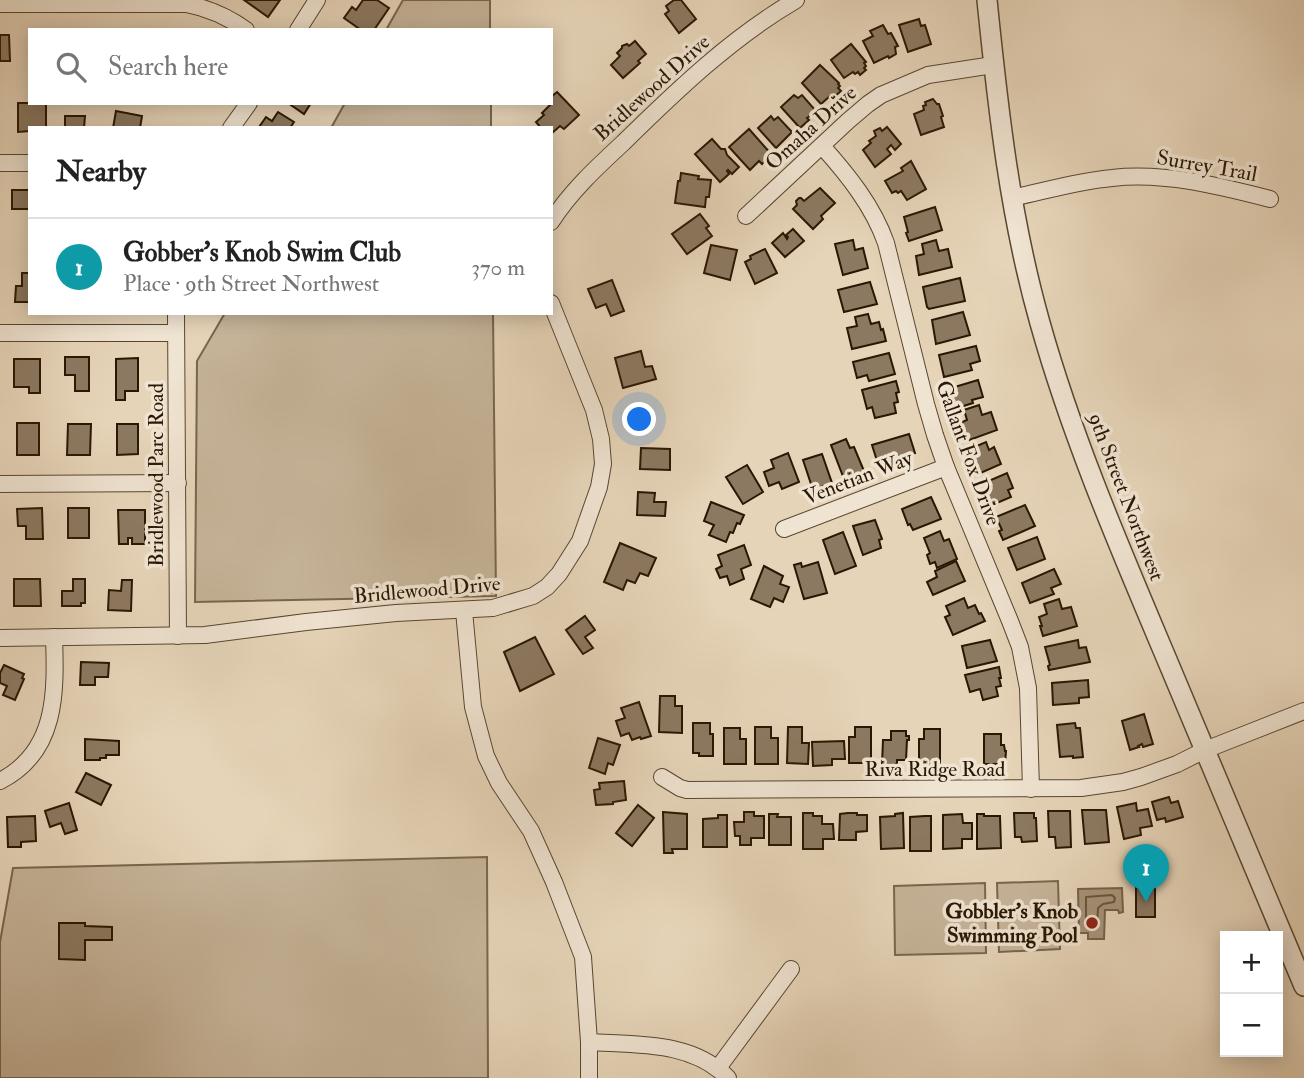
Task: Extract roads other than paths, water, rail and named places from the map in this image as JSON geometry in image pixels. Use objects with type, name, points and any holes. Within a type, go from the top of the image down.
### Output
[{"type":"street","points":[[299,28],[317,0]]},
{"type":"street","name":"Bridlewood Drive","points":[[553,219],[592,172],[699,71],[751,29],[796,0]]},
{"type":"street","name":"9th Street Northwest","points":[[987,0],[1003,151],[1040,323],[1060,387],[1130,572],[1304,986]]},
{"type":"street","points":[[0,4],[186,4],[219,14],[243,28]]},
{"type":"street","name":"Omaha Drive","points":[[746,216],[868,104],[896,87],[928,75],[993,65]]},
{"type":"street","points":[[233,126],[248,105]]},
{"type":"street","name":"Gallant Fox Drive","points":[[822,146],[857,189],[881,227],[926,404],[946,467],[1020,647],[1030,707],[1031,789]]},
{"type":"street","points":[[0,163],[28,163]]},
{"type":"street","name":"Surrey Trail","points":[[1012,198],[1098,180],[1160,177],[1270,199]]},
{"type":"street","name":"Bridlewood Drive","points":[[0,638],[205,635],[396,613],[493,608],[533,596],[547,587],[559,574],[579,541],[599,487],[603,464],[594,410],[553,308]]},
{"type":"street","name":"Bridlewood Parc Road","points":[[176,315],[178,636]]},
{"type":"street","points":[[0,333],[176,333]]},
{"type":"street","name":"Venetian Way","points":[[785,529],[946,467]]},
{"type":"street","points":[[0,484],[178,483]]},
{"type":"street","points":[[464,611],[473,707],[486,756],[499,783],[531,831],[583,957],[589,1078]]},
{"type":"street","points":[[0,781],[29,760],[40,744],[49,721],[54,684],[54,637]]},
{"type":"street","name":"Riva Ridge Road","points":[[662,777],[687,790],[1081,788],[1123,782],[1177,764],[1205,750],[1304,711]]},
{"type":"street","points":[[589,1042],[667,1047],[698,1057],[723,1073],[792,969]]},
{"type":"water","name":"Gobbler's Knob Swimming Pool","points":[[1122,888],[1123,912],[1105,910],[1104,939],[1088,939],[1088,933],[1079,933],[1078,889]]},
{"type":"place","name":"Gobber's Knob Swim Club","points":[[1146,902]]},
{"type":"place","name":"Gobbler's Knob Swimming Pool","points":[[1092,923]]}]
